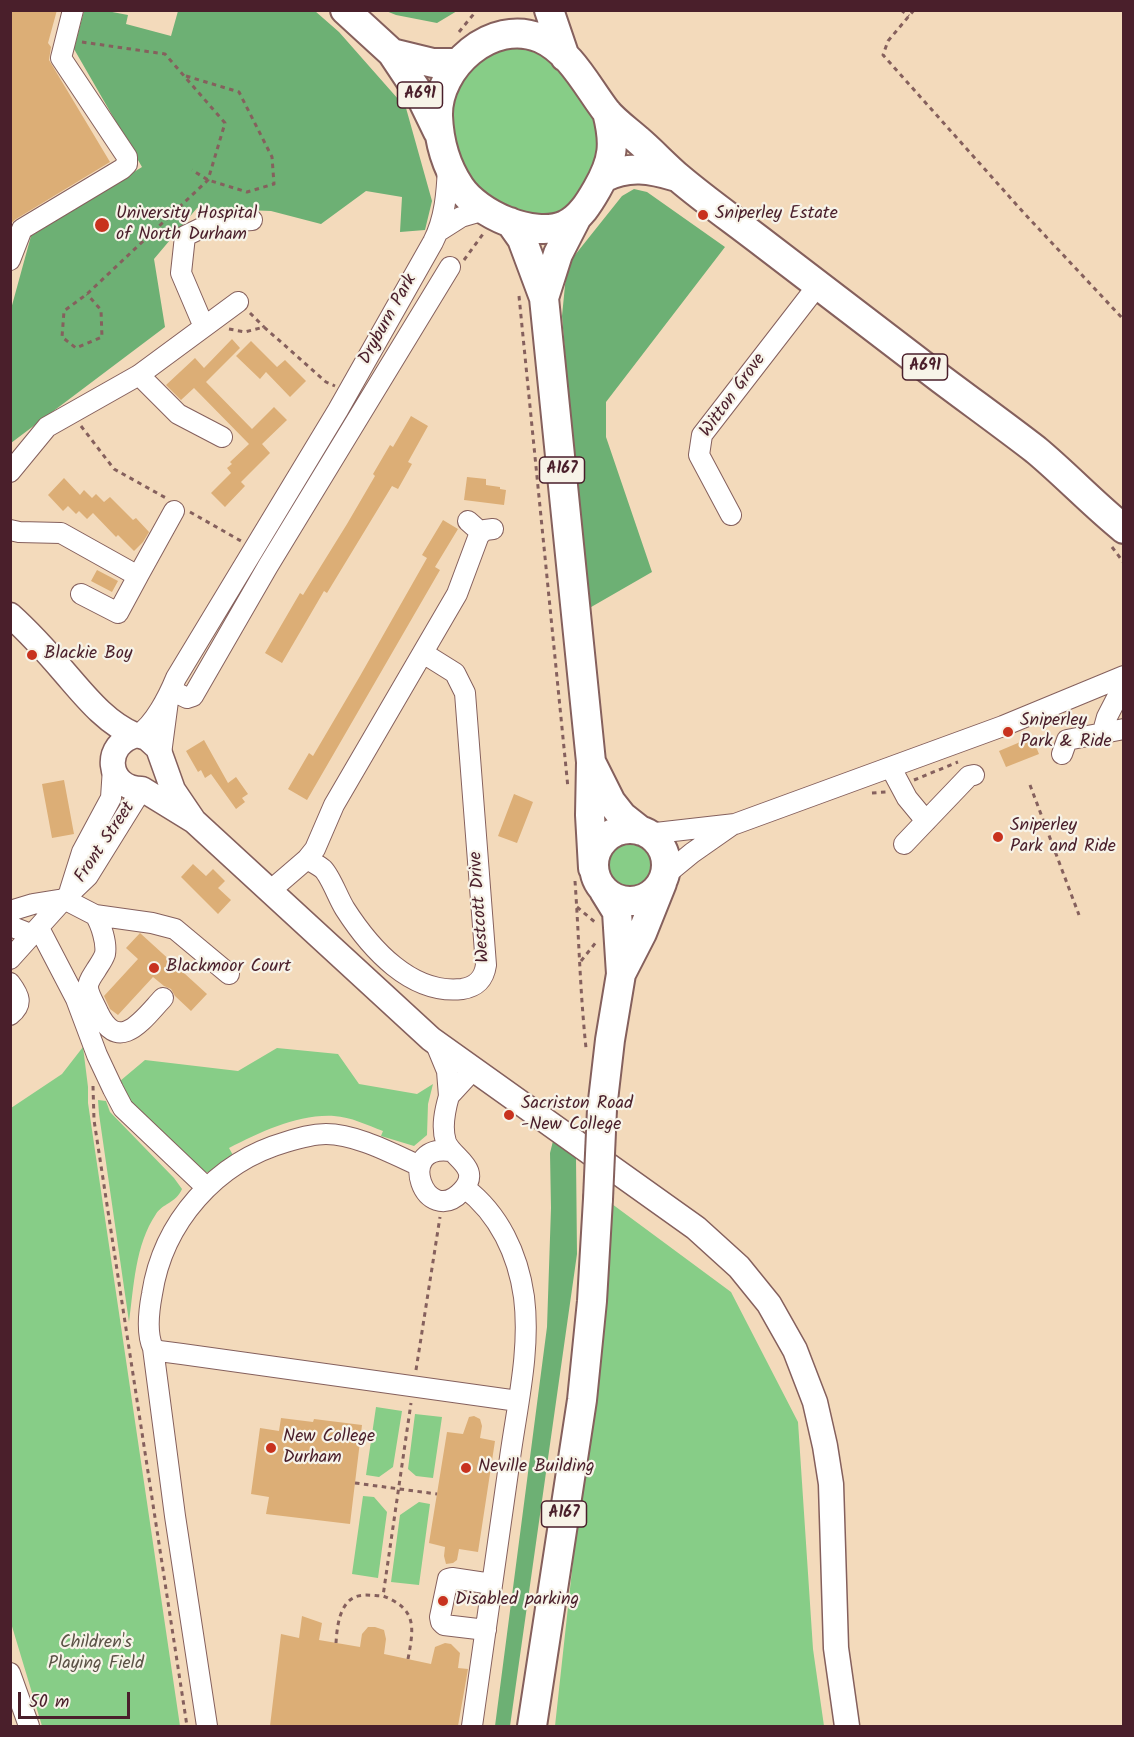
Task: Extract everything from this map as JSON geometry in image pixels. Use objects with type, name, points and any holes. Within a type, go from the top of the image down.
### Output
[{"type":"highway","name":"A691","points":[[345,10],[392,53],[420,95],[445,152]]},
{"type":"highway","name":"A167","points":[[499,10],[483,42],[457,63],[445,84],[438,114],[445,152],[461,188],[493,220],[522,239],[544,298],[591,762],[591,878],[617,912],[621,974],[602,1109],[591,1313],[582,1400],[532,1726]]},
{"type":"highway","name":"A167","points":[[549,10],[565,57]]},
{"type":"highway","name":"A167","points":[[483,42],[510,33],[527,34],[552,44],[587,82],[607,112],[613,149],[603,178],[589,204],[577,217],[558,254],[544,298]]},
{"type":"highway","name":"A691","points":[[392,53],[433,63],[457,63]]},
{"type":"highway","name":"A691","points":[[607,112],[679,178],[1034,449],[1123,530]]},
{"type":"highway","name":"A691","points":[[603,178],[621,170],[638,168],[679,178]]},
{"type":"highway","name":"A167","points":[[493,220],[535,229],[564,225],[577,217]]},
{"type":"highway","name":"A167","points":[[591,762],[611,802],[622,816],[644,832]]},
{"type":"highway","points":[[626,830],[644,832],[658,842],[664,852],[667,866],[664,879],[653,894],[641,900],[622,901],[591,878],[595,854],[602,843],[615,833],[626,830]]},
{"type":"highway","name":"A167","points":[[621,974],[642,933],[664,879]]},
{"type":"main road","points":[[10,615],[32,634],[91,702],[114,723],[152,742],[161,757],[173,790],[194,821]]},
{"type":"main road","points":[[91,702],[108,739],[113,764],[121,782],[142,789],[194,821],[435,1042],[696,1228],[739,1267],[774,1313],[795,1350],[814,1402],[825,1446],[831,1484],[836,1648],[847,1726]]},
{"type":"main road","points":[[113,764],[118,747],[125,740],[136,735]]},
{"type":"main road","points":[[142,789],[159,774],[161,757]]},
{"type":"street","points":[[10,260],[22,230],[127,164],[127,156],[61,58],[73,10]]},
{"type":"street","name":"Dryburn Park","points":[[136,735],[147,727],[170,691],[338,410],[439,231],[447,191],[445,152]]},
{"type":"street","points":[[439,231],[461,217],[493,220]]},
{"type":"street","points":[[206,326],[181,273],[185,236],[212,223],[252,220]]},
{"type":"street","name":"Dryburn Park","points":[[170,691],[187,698],[193,696],[268,566],[450,267]]},
{"type":"street","name":"Witton Grove","points":[[731,515],[699,455],[702,435],[818,285]]},
{"type":"street","points":[[10,472],[47,427],[139,375],[238,302]]},
{"type":"street","points":[[139,375],[178,414],[222,437]]},
{"type":"street","points":[[338,410],[357,421]]},
{"type":"street","points":[[81,594],[118,613],[177,508]]},
{"type":"street","points":[[271,890],[307,859],[315,849],[334,805],[457,594],[480,528]]},
{"type":"street","points":[[10,530],[61,533],[138,576]]},
{"type":"street","points":[[252,552],[268,566]]},
{"type":"street","name":"Westcott Drive","points":[[307,859],[321,867],[358,929],[387,960],[401,971],[418,981],[441,989],[464,989],[473,986],[483,977],[486,965],[465,693],[455,673],[423,653]]},
{"type":"street","points":[[1075,695],[1124,666]]},
{"type":"street","points":[[664,879],[692,853],[735,824],[1004,726],[1124,676]]},
{"type":"street","points":[[1102,735],[1107,717],[1124,684]]},
{"type":"street","name":"Dryburn Park","points":[[161,757],[170,691]]},
{"type":"street","points":[[1062,754],[1067,740],[1124,729]]},
{"type":"street","name":"Front Street","points":[[66,897],[82,852],[111,798],[113,764]]},
{"type":"street","points":[[891,768],[899,787],[926,821]]},
{"type":"street","points":[[904,844],[969,776],[974,775]]},
{"type":"street","name":"Front Street","points":[[10,959],[92,870],[142,789]]},
{"type":"street","points":[[644,832],[735,824]]},
{"type":"street","points":[[10,911],[66,897],[95,915],[152,923],[175,929],[229,974]]},
{"type":"street","points":[[95,915],[101,929],[105,953],[89,981],[88,989],[102,1019],[112,1029],[123,1032],[135,1028],[163,998]]},
{"type":"street","points":[[10,926],[36,932],[59,965],[76,999],[112,1089],[123,1108],[206,1187]]},
{"type":"street","points":[[59,965],[96,969]]},
{"type":"street","points":[[10,983],[19,994],[20,1002],[10,1015]]},
{"type":"street","points":[[435,1042],[447,1071],[449,1096],[444,1129],[451,1151]]},
{"type":"street","points":[[449,1096],[473,1070]]},
{"type":"street","points":[[207,1726],[175,1515],[153,1348],[150,1341],[150,1306],[155,1274],[171,1235],[206,1187],[246,1159],[277,1145],[314,1134],[343,1136],[420,1166]]},
{"type":"street","points":[[451,1151],[459,1156],[467,1168],[465,1188],[459,1194],[443,1200],[434,1198],[423,1190],[419,1182],[420,1166],[433,1152],[451,1151]]},
{"type":"street","points":[[465,1188],[481,1200],[502,1229],[520,1276],[525,1309],[525,1340],[518,1401],[472,1726]]},
{"type":"street","points":[[153,1348],[159,1351],[518,1401]]},
{"type":"street","points":[[486,1630],[444,1625],[440,1617],[448,1579],[492,1584]]},
{"type":"street","points":[[10,1673],[14,1697],[28,1726]]},
{"type":"path","points":[[901,10],[909,16]]},
{"type":"path","points":[[914,10],[888,41],[882,55],[1124,320]]},
{"type":"path","points":[[66,39],[165,54],[225,123],[208,180],[87,294],[64,312],[62,337],[76,348],[102,337],[101,310],[87,294]]},
{"type":"path","points":[[184,75],[239,92],[272,157],[274,184],[247,192],[208,180],[192,170]]},
{"type":"path","points":[[450,267],[461,264],[493,220]]},
{"type":"path","points":[[518,287],[569,798]]},
{"type":"path","points":[[206,326],[245,332],[264,327],[326,382],[348,392]]},
{"type":"path","points":[[79,424],[114,469],[252,552]]},
{"type":"path","points":[[864,794],[885,792],[958,762]]},
{"type":"path","points":[[1030,784],[1079,915]]},
{"type":"path","points":[[587,1058],[580,994],[581,961],[577,907],[591,878]]},
{"type":"path","points":[[577,907],[598,925]]},
{"type":"path","points":[[581,961],[599,938]]},
{"type":"path","points":[[93,1084],[94,1120],[187,1726]]},
{"type":"path","points":[[383,1596],[397,1488],[443,1200]]},
{"type":"path","points":[[355,1483],[437,1494]]},
{"type":"path","points":[[336,1643],[343,1610],[353,1598],[383,1596],[397,1602],[405,1609],[412,1623],[408,1659]]},
{"type":"green space","points":[[457,10],[437,23],[386,11]]},
{"type":"green space","name":"University Hospital of North Durham","points":[[84,11],[107,11],[128,15],[126,24],[171,36],[178,11],[315,11],[339,32],[406,108],[432,201],[425,230],[400,232],[402,197],[366,191],[321,224],[271,211],[197,208],[154,259],[165,327],[11,443],[11,309],[31,236],[142,167],[74,49]]},
{"type":"green space","points":[[523,44],[546,51],[582,93],[604,138],[580,198],[558,213],[528,214],[506,207],[474,186],[460,164],[450,112],[455,90],[468,71],[498,50]]},
{"type":"green space","points":[[634,189],[647,192],[725,247],[606,402],[606,437],[652,572],[586,610],[562,316],[567,265],[622,196]]},
{"type":"green space","points":[[631,839],[640,841],[651,850],[656,864],[654,873],[645,884],[631,889],[622,887],[611,878],[606,864],[608,855],[617,844]]},
{"type":"green space","name":"Children's Playing Field","points":[[83,1047],[88,1103],[180,1726],[42,1726],[11,1623],[11,1108],[62,1074]]},
{"type":"green space","points":[[277,1048],[338,1054],[359,1084],[417,1094],[433,1084],[428,1104],[427,1135],[414,1146],[381,1136],[383,1131],[347,1118],[320,1116],[306,1118],[267,1130],[229,1148],[234,1157],[211,1173],[198,1170],[132,1111],[120,1081],[145,1060],[238,1071]]},
{"type":"green space","points":[[98,1100],[106,1101],[110,1112],[182,1189],[176,1198],[156,1214],[149,1226],[136,1266],[129,1322],[99,1114]]},
{"type":"green space","points":[[553,1141],[576,1158],[577,1254],[510,1726],[495,1726],[547,1327],[551,1208],[550,1153]]},
{"type":"green space","points":[[612,1204],[731,1292],[798,1422],[813,1649],[824,1726],[555,1726]]},
{"type":"green space","points":[[376,1407],[402,1411],[393,1467],[379,1477],[366,1475]]},
{"type":"green space","points":[[415,1414],[442,1417],[433,1478],[416,1476],[408,1469]]},
{"type":"green space","points":[[363,1496],[374,1497],[387,1512],[378,1578],[352,1574]]},
{"type":"green space","points":[[419,1502],[430,1504],[419,1585],[391,1582],[400,1515]]},
{"type":"building","points":[[10,10],[57,10],[48,43],[51,47],[49,60],[110,162],[10,224]]},
{"type":"building","points":[[232,339],[240,348],[206,382],[252,429],[274,407],[287,420],[262,444],[270,453],[241,482],[245,486],[225,507],[211,493],[231,473],[227,468],[232,464],[230,462],[249,444],[194,388],[181,400],[166,385],[195,358],[204,368]]},
{"type":"building","points":[[251,341],[277,367],[285,360],[306,381],[290,397],[266,372],[260,379],[236,356]]},
{"type":"building","points":[[411,416],[428,426],[408,462],[412,464],[398,489],[392,486],[327,593],[324,591],[282,663],[265,653],[300,593],[303,595],[347,524],[390,445],[393,447]]},
{"type":"building","points":[[467,477],[486,479],[486,485],[506,490],[504,505],[464,500]]},
{"type":"building","points":[[64,478],[80,495],[84,490],[92,498],[96,494],[104,502],[110,497],[133,520],[136,518],[149,532],[143,542],[134,551],[118,535],[116,537],[93,513],[87,519],[79,511],[76,514],[68,506],[63,511],[48,495]]},
{"type":"building","points":[[443,520],[458,529],[435,567],[440,570],[307,800],[288,789],[309,753],[313,756],[360,676],[427,558],[422,555]]},
{"type":"building","points":[[97,570],[118,581],[112,592],[91,581]]},
{"type":"building","points":[[1032,737],[1039,754],[1006,767],[999,751]]},
{"type":"building","points":[[204,740],[228,783],[236,777],[248,794],[242,798],[245,802],[236,809],[211,774],[205,778],[201,770],[198,772],[186,751]]},
{"type":"building","points":[[64,780],[74,834],[52,838],[42,784]]},
{"type":"building","points":[[514,794],[533,802],[517,843],[498,836]]},
{"type":"building","points":[[193,864],[206,876],[213,869],[225,881],[218,888],[231,900],[218,914],[181,877]]},
{"type":"building","name":"Blackmoor Court","points":[[140,933],[207,994],[191,1011],[171,989],[153,977],[118,1015],[110,1009],[104,996],[138,959],[126,948]]},
{"type":"building","name":"Neville Building","points":[[474,1416],[480,1419],[482,1426],[480,1438],[495,1441],[478,1552],[459,1549],[457,1560],[446,1564],[445,1547],[429,1543],[447,1432],[463,1434],[469,1417]]},
{"type":"building","points":[[281,1418],[313,1422],[314,1419],[362,1425],[350,1524],[266,1514],[269,1497],[251,1494],[260,1428],[279,1431]]},
{"type":"building","points":[[302,1616],[322,1623],[319,1640],[360,1647],[362,1634],[368,1627],[375,1627],[384,1630],[386,1639],[384,1654],[431,1664],[435,1647],[445,1643],[451,1644],[460,1653],[458,1668],[468,1669],[458,1726],[270,1726],[281,1634],[299,1638]]},
{"type":"place","name":"Sniperley Estate","points":[[703,215]]},
{"type":"place","name":"University Hospital of North Durham","points":[[102,225]]},
{"type":"place","name":"Blackie Boy","points":[[32,655]]},
{"type":"place","name":"Sniperley Park & Ride","points":[[1008,732]]},
{"type":"place","name":"Sniperley Park and Ride","points":[[998,837]]},
{"type":"place","name":"Blackmoor Court","points":[[154,968]]},
{"type":"place","name":"Sacriston Road -New College","points":[[509,1115]]},
{"type":"place","name":"New College Durham","points":[[271,1448]]},
{"type":"place","name":"Neville Building","points":[[466,1468]]},
{"type":"place","name":"Disabled parking","points":[[443,1601]]}]
